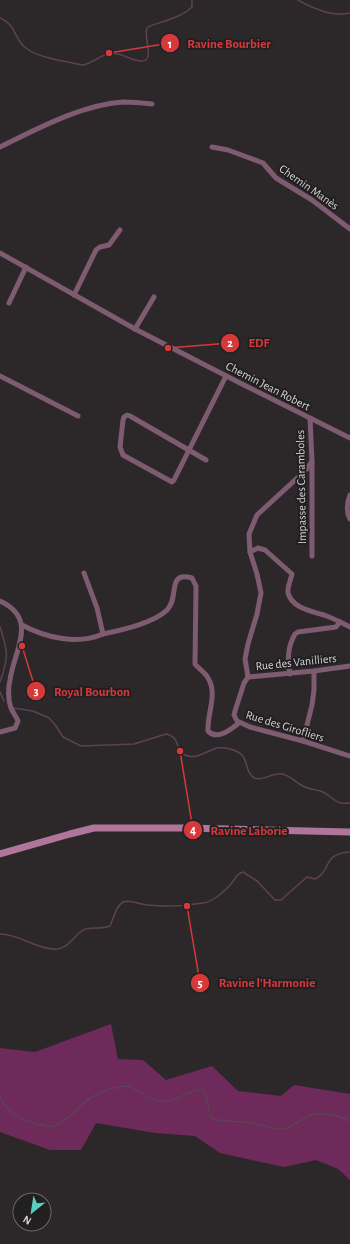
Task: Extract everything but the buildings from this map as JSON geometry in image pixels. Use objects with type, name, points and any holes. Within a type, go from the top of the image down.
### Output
[{"type":"street","points":[[0,147],[54,121],[99,106],[124,102],[152,104]]},
{"type":"street","name":"Chemin Manès","points":[[212,147],[228,150],[263,162],[276,178],[312,200],[350,229]]},
{"type":"street","points":[[74,295],[96,250],[110,244],[120,230]]},
{"type":"street","name":"Chemin Jean Robert","points":[[0,253],[136,329],[350,438]]},
{"type":"street","points":[[9,303],[26,267]]},
{"type":"street","points":[[136,329],[154,297]]},
{"type":"street","points":[[0,376],[78,416]]},
{"type":"street","points":[[206,460],[189,449],[130,416],[124,417],[120,447],[123,455],[172,482],[174,480],[189,449],[226,376]]},
{"type":"street","name":"Impasse des Caramboles","points":[[310,418],[312,461],[312,556]]},
{"type":"street","name":"Rue des Vanilliers","points":[[312,461],[306,469],[257,515],[250,534],[250,552],[261,593],[259,607],[248,644],[246,659],[248,677],[290,674],[350,666]]},
{"type":"street","points":[[350,495],[347,513],[350,519]]},
{"type":"street","points":[[250,552],[258,548],[265,550],[292,574],[288,591],[292,600],[298,606],[350,627]]},
{"type":"street","points":[[84,573],[97,608],[104,634]]},
{"type":"street","points":[[22,625],[49,636],[73,639],[88,639],[132,627],[155,618],[167,611],[173,599],[175,582],[177,579],[184,576],[192,578],[196,586],[195,664],[207,676],[212,686],[208,731],[219,735],[228,732],[239,723]]},
{"type":"street","points":[[0,602],[14,610],[22,625],[19,645],[10,680],[10,704],[18,721],[15,728],[0,732]]},
{"type":"street","points":[[290,674],[288,657],[289,649],[295,634],[298,632],[336,627],[340,622]]},
{"type":"street","points":[[303,742],[312,705],[314,671]]},
{"type":"street","name":"Rue des Girofliers","points":[[248,677],[244,683],[234,715],[239,723],[350,756]]},
{"type":"street","points":[[0,854],[94,828],[187,828],[350,832]]},
{"type":"shaded area","points":[[111,1024],[118,1059],[143,1060],[166,1080],[212,1066],[238,1091],[281,1096],[294,1085],[350,1094],[350,1180],[338,1169],[316,1160],[284,1167],[220,1153],[195,1136],[155,1133],[96,1123],[81,1150],[50,1150],[0,1132],[0,1048],[35,1052]]},
{"type":"waterway","points":[[0,18],[6,21],[13,28],[22,45],[45,57],[83,65],[107,54],[118,54],[143,61],[148,56],[146,35],[147,28],[188,10],[192,7],[192,0]]},
{"type":"waterway","points":[[298,0],[316,9],[330,13],[350,13]]},
{"type":"waterway","points":[[0,627],[6,648],[5,666],[0,682]]},
{"type":"waterway","points":[[0,692],[4,701]]},
{"type":"waterway","points":[[13,708],[33,711],[49,718],[63,737],[81,746],[134,744],[166,734],[174,738],[180,750],[185,755],[189,756],[197,756],[217,748],[230,749],[241,754],[245,760],[250,775],[256,779],[274,774],[282,774],[289,776],[305,787],[323,792],[338,802],[350,803]]},
{"type":"waterway","points":[[0,934],[14,936],[46,948],[62,948],[83,930],[110,926],[117,910],[123,902],[129,901],[155,906],[189,905],[207,902],[222,893],[237,875],[243,872],[257,881],[275,900],[281,900],[307,877],[315,879],[320,875],[331,859],[335,856],[341,853],[350,852]]},
{"type":"waterway","points":[[0,1097],[9,1110],[15,1114],[37,1124],[52,1127],[63,1121],[87,1101],[101,1092],[130,1086],[145,1096],[161,1101],[173,1100],[193,1091],[201,1090],[206,1095],[209,1112],[212,1119],[218,1120],[252,1123],[278,1129],[287,1128],[311,1115],[319,1114],[335,1115],[350,1121]]},
{"type":"place","name":"Ravine Bourbier","points":[[109,53]]},
{"type":"place","name":"EDF","points":[[168,348]]},
{"type":"place","name":"Royal Bourbon","points":[[22,646]]},
{"type":"place","name":"Ravine Laborie","points":[[180,751]]},
{"type":"place","name":"Ravine l'Harmonie","points":[[187,906]]}]
